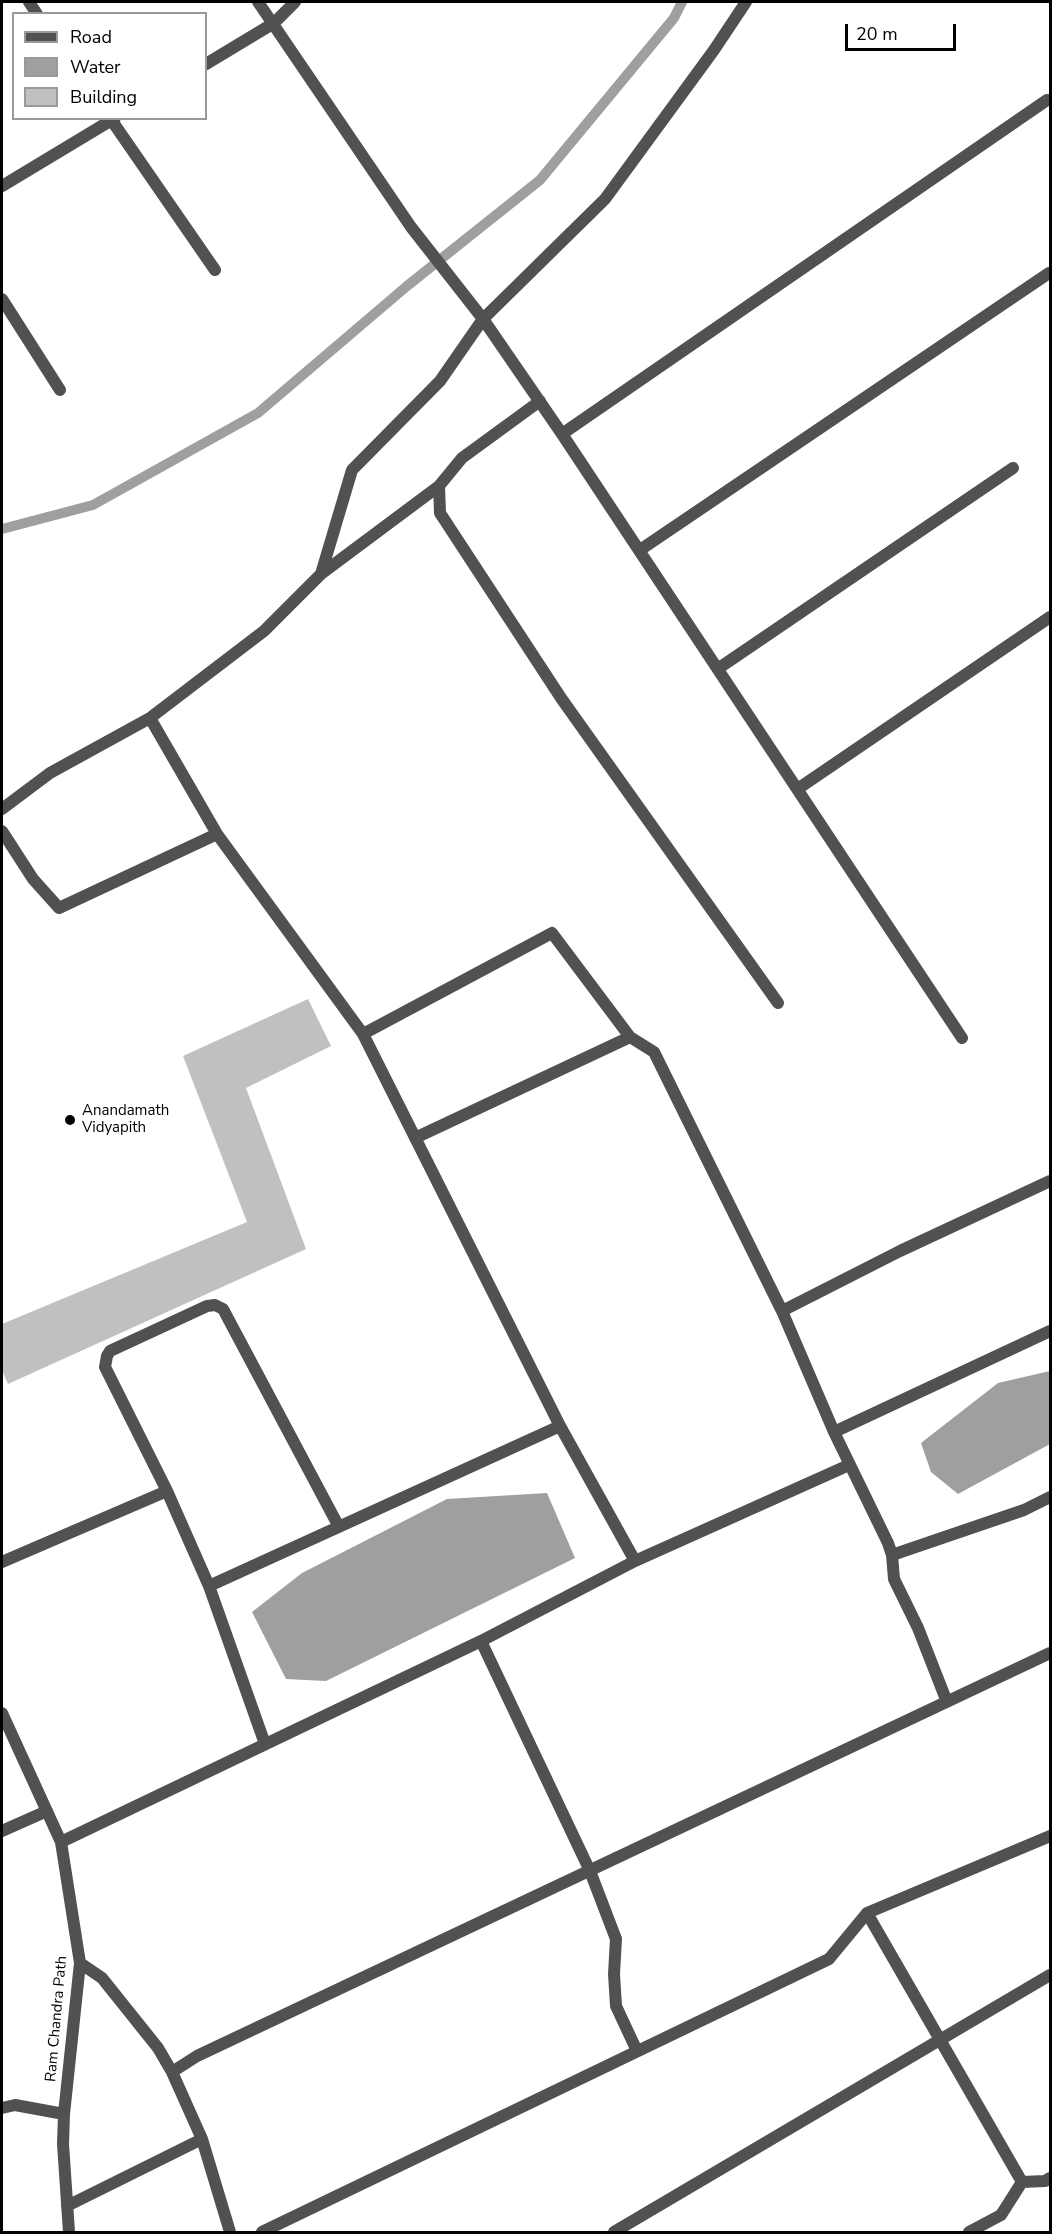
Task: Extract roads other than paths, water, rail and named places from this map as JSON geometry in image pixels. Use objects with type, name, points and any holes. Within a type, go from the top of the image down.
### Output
[{"type":"street","points":[[258,2],[411,227],[483,319],[540,401],[963,1038]]},
{"type":"street","points":[[207,63],[274,23],[295,2]]},
{"type":"street","points":[[321,574],[352,470],[440,381],[483,319],[605,199],[714,50],[746,2]]},
{"type":"street","points":[[562,434],[1047,100]]},
{"type":"street","points":[[2,186],[110,120]]},
{"type":"street","points":[[113,120],[215,270]]},
{"type":"street","points":[[640,550],[1048,273]]},
{"type":"street","points":[[2,299],[60,390]]},
{"type":"street","points":[[2,809],[50,773],[150,718],[264,631],[321,574],[439,486],[462,458],[540,401]]},
{"type":"street","points":[[719,668],[1013,468]]},
{"type":"street","points":[[439,486],[440,513],[446,523],[561,698],[778,1003]]},
{"type":"street","points":[[799,788],[1050,616]]},
{"type":"street","points":[[150,718],[217,834],[363,1034],[560,1426],[635,1561]]},
{"type":"street","points":[[2,831],[33,879],[59,908],[217,834]]},
{"type":"street","points":[[363,1034],[552,933],[630,1036],[654,1052],[782,1311],[834,1432],[892,1555],[894,1579],[918,1628],[947,1702]]},
{"type":"street","points":[[416,1138],[630,1036]]},
{"type":"street","points":[[782,1311],[900,1251],[1050,1181]]},
{"type":"street","points":[[265,1744],[209,1586],[167,1491],[105,1367],[105,1359],[110,1352],[207,1306],[215,1305],[223,1309],[339,1527]]},
{"type":"street","points":[[834,1432],[1050,1331]]},
{"type":"street","points":[[209,1586],[560,1426]]},
{"type":"street","points":[[61,1842],[481,1641],[635,1561],[849,1465]]},
{"type":"street","points":[[2,1562],[167,1491]]},
{"type":"street","points":[[892,1555],[1024,1510],[1050,1497]]},
{"type":"street","points":[[481,1641],[590,1871],[616,1939],[614,1974],[616,2006],[638,2051]]},
{"type":"street","points":[[172,2073],[197,2056],[1050,1653]]},
{"type":"street","name":"Ram Chandra Path","points":[[2,1713],[61,1842],[80,1963],[64,2114],[63,2145],[69,2232]]},
{"type":"street","points":[[2,1831],[47,1811]]},
{"type":"street","points":[[262,2232],[830,1959],[867,1913],[1050,1836]]},
{"type":"street","points":[[867,1913],[1022,2182]]},
{"type":"street","points":[[80,1963],[102,1978],[158,2048],[172,2073],[202,2139],[230,2232]]},
{"type":"street","points":[[614,2232],[1050,1975]]},
{"type":"street","points":[[2,2108],[15,2105],[64,2114]]},
{"type":"street","points":[[67,2206],[202,2139]]},
{"type":"street","points":[[1022,2182],[1045,2181],[1050,2178]]},
{"type":"street","points":[[969,2232],[1001,2215],[1022,2182]]},
{"type":"water","points":[[1050,1371],[1050,1444],[958,1494],[931,1472],[921,1443],[998,1383]]},
{"type":"water","points":[[547,1493],[575,1558],[326,1681],[286,1679],[252,1612],[302,1573],[447,1499]]},
{"type":"waterway","points":[[2,529],[93,505],[258,413],[407,286],[540,180],[674,18],[682,2]]},
{"type":"place","name":"Anandamath Vidyapith","points":[[70,1120]]}]
